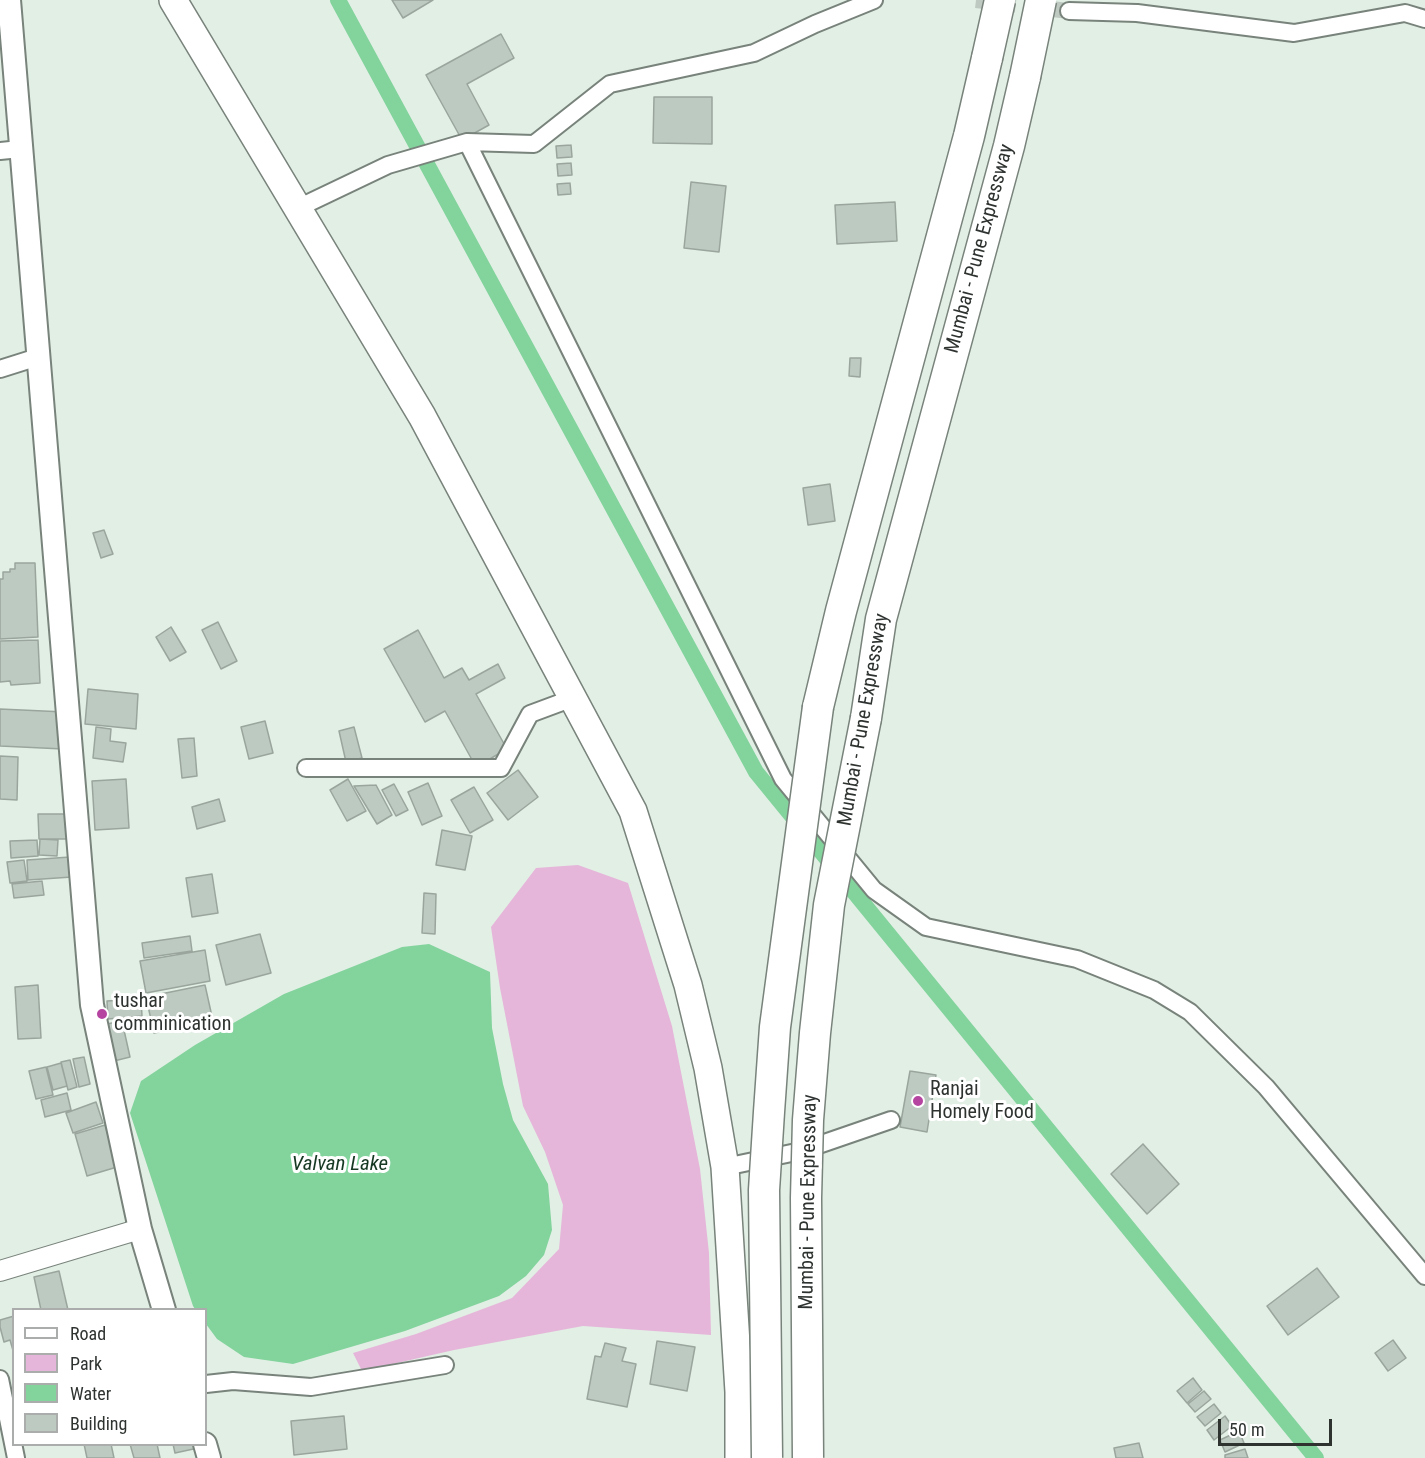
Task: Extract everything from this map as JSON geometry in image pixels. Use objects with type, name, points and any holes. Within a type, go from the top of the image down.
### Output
[{"type":"highway","points":[[173,0],[422,416],[633,811],[688,984],[703,1047],[725,1167],[739,1392],[739,1458]]},
{"type":"highway","name":"Mumbai - Pune Expressway","points":[[767,1458],[764,1191],[769,1112],[775,1027],[818,707],[847,588],[969,136],[1000,0]]},
{"type":"highway","name":"Mumbai - Pune Expressway","points":[[808,1458],[806,1198],[810,1098],[829,905],[866,718],[881,620],[1009,146],[1041,0]]},
{"type":"main road","points":[[9,0],[10,150],[38,357],[92,1005],[140,1229],[163,1308]]},
{"type":"street","points":[[298,208],[388,165],[467,142],[534,144],[610,84],[754,53],[815,24],[874,0]]},
{"type":"street","points":[[1069,11],[1137,13],[1294,33],[1405,13],[1425,19]]},
{"type":"street","points":[[467,142],[783,779],[874,890],[926,927],[1077,959],[1154,990],[1190,1012],[1266,1087],[1425,1276]]},
{"type":"street","points":[[0,369],[38,357]]},
{"type":"street","points":[[306,768],[501,768],[530,714],[573,698]]},
{"type":"street","points":[[725,1167],[801,1151],[891,1120]]},
{"type":"street","points":[[0,1271],[140,1229]]},
{"type":"street","points":[[207,1384],[232,1381],[311,1387],[445,1365]]},
{"type":"street","points":[[0,1379],[12,1433]]},
{"type":"green space","points":[[578,865],[628,883],[672,1026],[700,1169],[709,1253],[711,1335],[583,1326],[454,1350],[362,1371],[353,1353],[416,1334],[512,1298],[559,1249],[563,1205],[545,1152],[523,1106],[500,988],[491,927],[536,868]]},
{"type":"water","name":"Valvan Lake","points":[[429,944],[490,972],[492,1028],[503,1084],[513,1120],[548,1184],[552,1230],[544,1255],[526,1276],[499,1296],[405,1331],[293,1364],[244,1357],[217,1339],[207,1325],[207,1308],[193,1306],[130,1113],[141,1081],[195,1045],[284,994],[402,947]]},
{"type":"building","points":[[392,0],[433,0],[403,18]]},
{"type":"building","points":[[501,34],[514,58],[467,84],[489,125],[462,140],[426,75]]},
{"type":"building","points":[[654,97],[712,97],[712,144],[653,143]]},
{"type":"building","points":[[571,145],[572,157],[557,158],[556,146]]},
{"type":"building","points":[[571,163],[572,175],[558,176],[557,164]]},
{"type":"building","points":[[691,182],[726,186],[719,252],[684,248]]},
{"type":"building","points":[[570,183],[571,194],[558,195],[557,184]]},
{"type":"building","points":[[895,202],[897,241],[837,244],[835,205]]},
{"type":"building","points":[[850,358],[861,358],[860,377],[849,376]]},
{"type":"building","points":[[830,484],[835,521],[808,525],[803,488]]},
{"type":"building","points":[[104,530],[113,554],[101,558],[93,533]]},
{"type":"building","points":[[15,563],[35,563],[38,637],[0,639],[0,579],[3,579],[3,572],[15,569]]},
{"type":"building","points":[[218,622],[237,661],[221,669],[202,630]]},
{"type":"building","points":[[171,627],[186,652],[170,661],[156,637]]},
{"type":"building","points":[[418,630],[444,678],[462,668],[469,680],[498,664],[505,678],[476,694],[507,749],[476,767],[445,711],[425,722],[384,649]]},
{"type":"building","points":[[38,640],[40,683],[11,685],[10,681],[0,682],[0,641]]},
{"type":"building","points":[[88,689],[138,694],[136,729],[85,724]]},
{"type":"building","points":[[0,709],[65,712],[63,749],[0,746]]},
{"type":"building","points":[[265,721],[273,753],[249,759],[241,727]]},
{"type":"building","points":[[96,727],[111,729],[110,741],[126,743],[123,762],[93,758]]},
{"type":"building","points":[[354,727],[362,758],[346,762],[339,731]]},
{"type":"building","points":[[194,738],[197,776],[182,778],[178,739]]},
{"type":"building","points":[[0,756],[18,757],[17,800],[0,799]]},
{"type":"building","points":[[518,770],[538,797],[508,820],[487,793]]},
{"type":"building","points":[[126,779],[129,828],[95,830],[92,781]]},
{"type":"building","points":[[348,779],[366,811],[347,821],[330,790]]},
{"type":"building","points":[[428,783],[442,816],[422,825],[408,792]]},
{"type":"building","points":[[394,784],[408,810],[396,816],[382,790]]},
{"type":"building","points":[[376,785],[392,815],[377,824],[354,786]]},
{"type":"building","points":[[474,787],[493,820],[470,833],[451,800]]},
{"type":"building","points":[[219,799],[225,821],[197,829],[192,807]]},
{"type":"building","points":[[38,814],[67,814],[68,839],[39,839]]},
{"type":"building","points":[[442,830],[472,836],[465,870],[436,865]]},
{"type":"building","points":[[40,839],[58,840],[57,856],[39,855]]},
{"type":"building","points":[[37,840],[38,856],[11,858],[10,841]]},
{"type":"building","points":[[70,857],[72,877],[28,880],[27,860]]},
{"type":"building","points":[[24,860],[27,881],[10,883],[7,862]]},
{"type":"building","points":[[212,874],[218,913],[192,917],[186,878]]},
{"type":"building","points":[[42,881],[44,895],[14,898],[12,884]]},
{"type":"building","points":[[424,893],[436,894],[435,934],[422,933]]},
{"type":"building","points":[[260,934],[271,973],[226,985],[216,945]]},
{"type":"building","points":[[190,936],[192,951],[144,958],[142,943]]},
{"type":"building","points":[[205,950],[210,981],[146,993],[140,961]]},
{"type":"building","points":[[38,985],[41,1038],[18,1039],[15,987]]},
{"type":"building","points":[[205,985],[213,1021],[154,1033],[146,997]]},
{"type":"building","points":[[141,999],[142,1016],[108,1019],[107,1001]]},
{"type":"building","points":[[122,1021],[130,1057],[110,1062],[102,1025]]},
{"type":"building","points":[[84,1057],[90,1084],[79,1087],[73,1059]]},
{"type":"building","points":[[70,1060],[77,1087],[68,1090],[61,1062]]},
{"type":"building","points":[[61,1063],[67,1086],[53,1090],[47,1067]]},
{"type":"building","points":[[46,1067],[53,1095],[36,1099],[29,1071]]},
{"type":"building","name":"Ranjai Homely Food","points":[[910,1071],[936,1075],[927,1132],[900,1127]]},
{"type":"building","points":[[67,1093],[71,1110],[45,1117],[41,1100]]},
{"type":"building","points":[[96,1102],[103,1123],[73,1133],[66,1113]]},
{"type":"building","points":[[105,1125],[117,1167],[87,1176],[75,1134]]},
{"type":"building","points":[[1143,1144],[1179,1184],[1147,1214],[1111,1174]]},
{"type":"building","points":[[1317,1268],[1339,1297],[1288,1335],[1267,1306]]},
{"type":"building","points":[[59,1271],[68,1308],[41,1308],[34,1277]]},
{"type":"building","points":[[12,1317],[12,1347],[10,1340],[4,1342],[0,1320]]},
{"type":"building","points":[[1393,1340],[1406,1358],[1388,1371],[1375,1353]]},
{"type":"building","points":[[657,1341],[695,1347],[687,1391],[650,1384]]},
{"type":"building","points":[[605,1343],[626,1348],[622,1361],[636,1364],[627,1407],[587,1399],[595,1356],[601,1357]]},
{"type":"building","points":[[1193,1378],[1202,1390],[1187,1403],[1177,1391]]},
{"type":"building","points":[[1204,1391],[1211,1399],[1195,1412],[1188,1404]]},
{"type":"building","points":[[1214,1404],[1221,1413],[1205,1426],[1197,1417]]},
{"type":"building","points":[[344,1416],[347,1449],[294,1455],[291,1421]]},
{"type":"building","points":[[1225,1416],[1232,1426],[1214,1440],[1207,1430]]},
{"type":"building","points":[[1239,1431],[1244,1443],[1225,1452],[1220,1440]]},
{"type":"building","points":[[1139,1443],[1143,1458],[1116,1458],[1114,1448]]},
{"type":"building","points":[[84,1446],[111,1446],[114,1458],[87,1458]]},
{"type":"building","points":[[131,1446],[157,1446],[160,1458],[134,1458]]},
{"type":"building","points":[[173,1446],[198,1446],[198,1448],[175,1453]]},
{"type":"building","points":[[1245,1449],[1248,1458],[1225,1458],[1225,1455]]},
{"type":"waterway","points":[[338,0],[756,772],[1316,1458]]},
{"type":"tunnel","points":[[976,0],[1069,11]]},
{"type":"place","name":"tushar comminication","points":[[102,1014]]},
{"type":"place","name":"Ranjai Homely Food","points":[[918,1101]]}]
